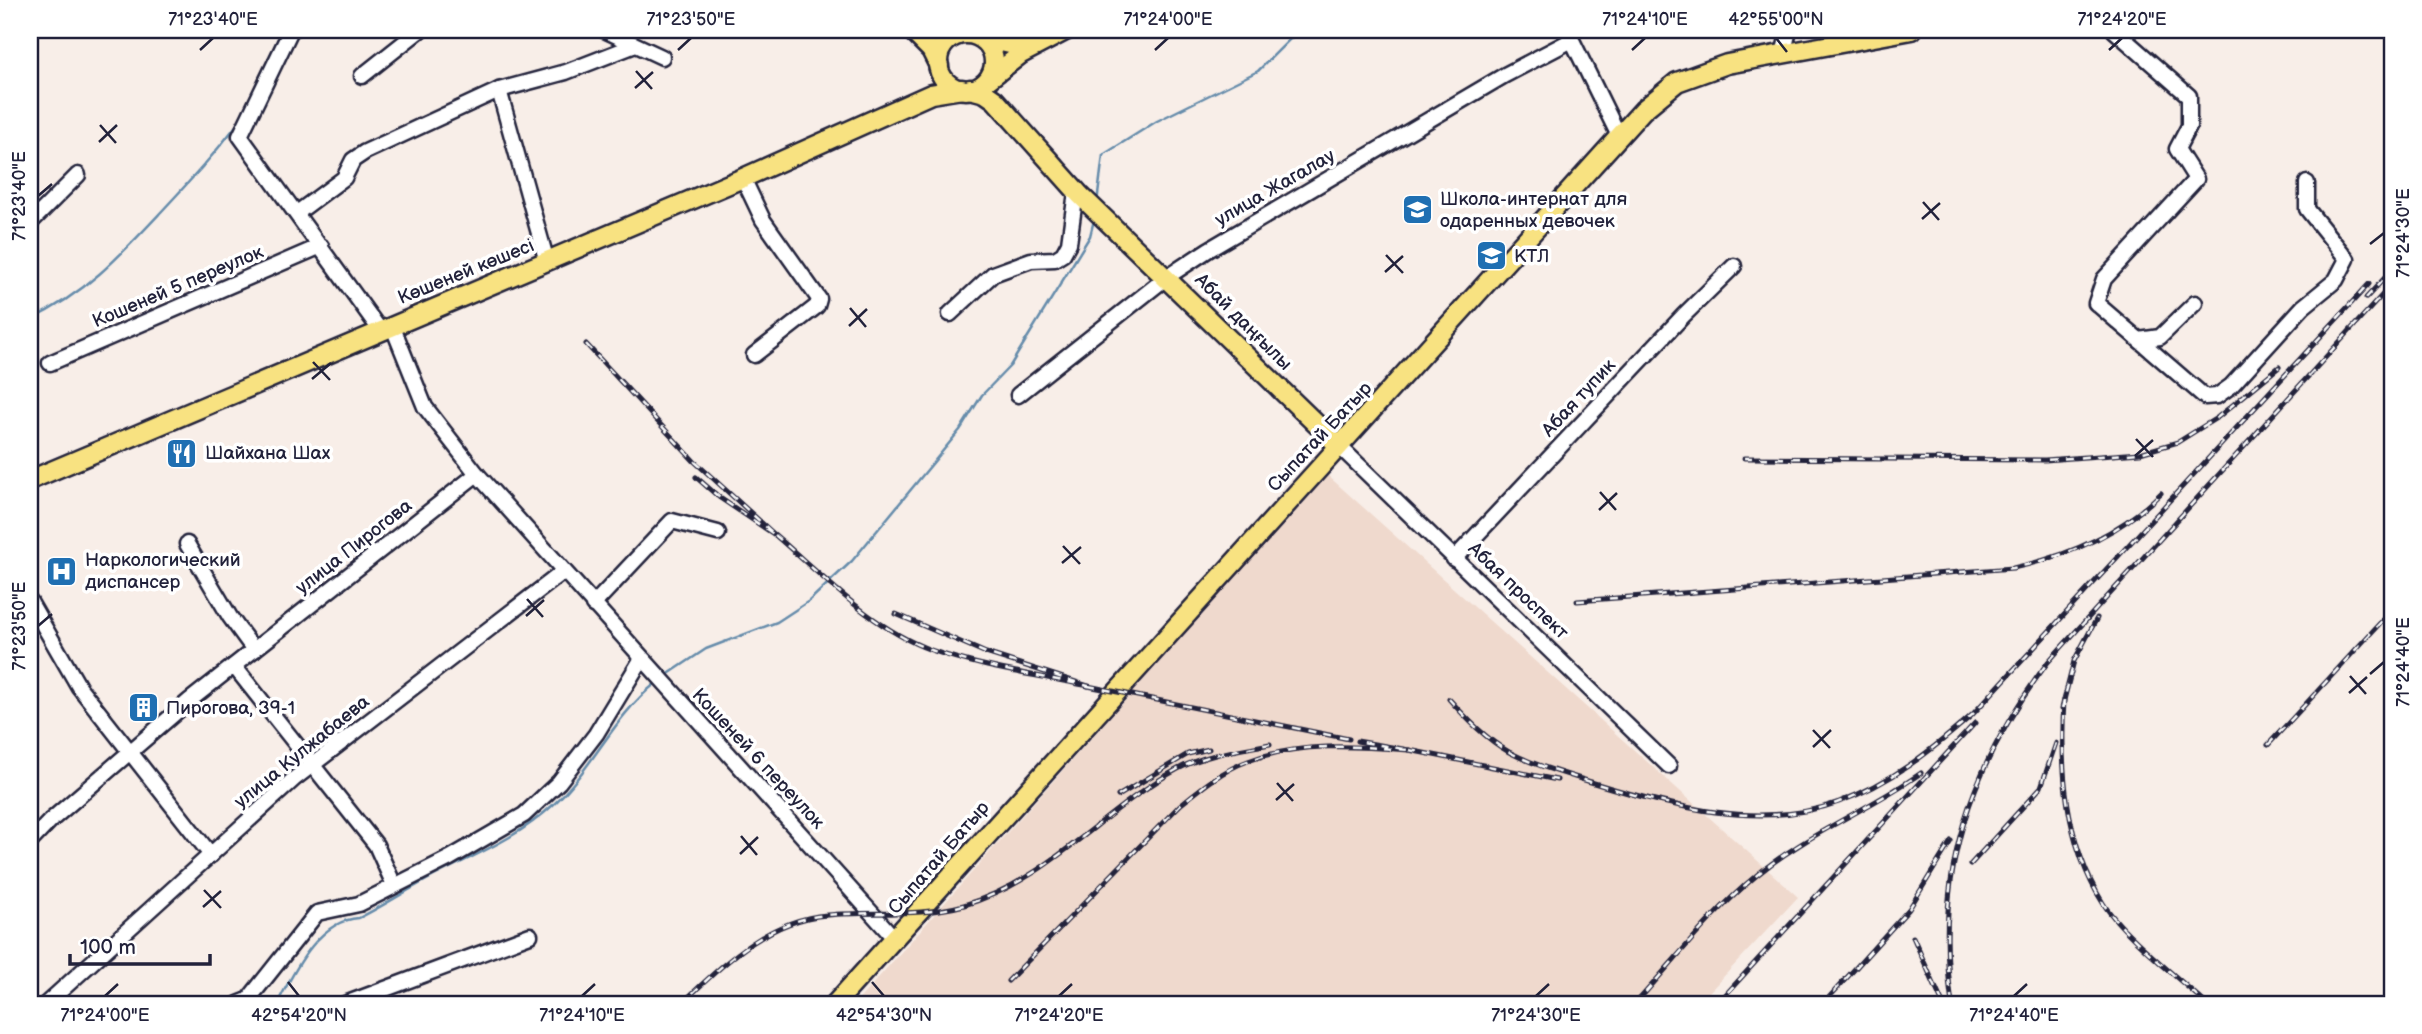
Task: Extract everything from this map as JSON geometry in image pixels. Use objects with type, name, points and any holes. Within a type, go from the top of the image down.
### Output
[{"type":"main road","points":[[911,30],[931,50],[948,82],[981,79],[1064,31]]},
{"type":"main road","points":[[939,30],[1014,45],[1036,42],[1064,31]]},
{"type":"main road","name":"Сыпатай Батыр","points":[[835,1004],[1643,110],[1677,82],[1727,64],[1912,30]]},
{"type":"main road","points":[[918,100],[932,88],[941,49],[946,42],[970,36],[986,43],[981,79],[985,93],[1014,120],[1078,193]]},
{"type":"main road","points":[[981,79],[1000,95],[1014,120]]},
{"type":"main road","name":"Көшеней көшесі","points":[[30,480],[743,178],[918,100],[981,79]]},
{"type":"main road","name":"Абай даңғылы","points":[[1078,193],[1339,446]]},
{"type":"street","name":"Кошеней 6 переулок","points":[[291,30],[240,136],[321,246],[386,328],[425,407],[477,474],[641,660],[895,939]]},
{"type":"street","points":[[362,76],[420,30]]},
{"type":"street","points":[[604,30],[633,46],[662,57]]},
{"type":"street","points":[[1783,55],[1789,30]]},
{"type":"street","points":[[2114,30],[2189,96],[2189,126],[2177,149],[2196,179],[2104,279],[2096,303],[2205,397],[2217,396],[2231,386],[2303,307],[2336,280],[2347,259],[2306,209],[2307,183]]},
{"type":"street","points":[[1568,35],[1619,136]]},
{"type":"street","name":"улица Жагалау","points":[[1018,395],[1167,277],[1568,35]]},
{"type":"street","points":[[297,213],[344,178],[353,160],[365,152],[499,90],[566,72],[633,46]]},
{"type":"street","points":[[499,90],[547,261]]},
{"type":"street","points":[[30,223],[78,175]]},
{"type":"street","points":[[743,178],[762,220],[819,299],[817,306],[754,355]]},
{"type":"street","points":[[950,314],[993,274],[1031,260],[1055,259],[1063,254],[1069,243],[1078,193]]},
{"type":"street","name":"Кошеней 5 переулок","points":[[50,363],[321,246]]},
{"type":"street","name":"Абая тупик","points":[[1454,559],[1734,266]]},
{"type":"street","points":[[2139,340],[2160,337],[2194,303]]},
{"type":"street","name":"Абая проспект","points":[[1339,446],[1669,766]]},
{"type":"street","name":"улица Пирогова","points":[[30,842],[50,821],[234,666],[477,474]]},
{"type":"street","points":[[593,606],[672,521],[718,533]]},
{"type":"street","points":[[187,544],[230,617],[254,650]]},
{"type":"street","name":"улица Кулжабаева","points":[[46,1004],[312,765],[563,572]]},
{"type":"street","points":[[30,602],[79,687],[211,855]]},
{"type":"street","points":[[238,1004],[248,1000],[317,913],[359,904],[450,858],[524,815],[559,782],[596,734],[641,660]]},
{"type":"street","points":[[234,666],[376,845],[394,885]]},
{"type":"street","points":[[345,1004],[530,935]]},
{"type":"shaded area","points":[[1326,474],[1798,897],[1698,1004],[855,1004]]},
{"type":"waterway","points":[[254,91],[282,30]]},
{"type":"waterway","points":[[1097,203],[1103,155],[1157,121],[1258,71],[1299,30]]},
{"type":"waterway","points":[[30,320],[85,286],[116,259],[192,178],[241,119]]},
{"type":"waterway","points":[[664,677],[706,649],[777,622],[809,601],[852,561],[960,430],[982,395],[1010,366],[1090,236],[1094,220]]},
{"type":"waterway","points":[[277,1004],[309,950],[331,928],[369,913],[496,845],[540,817],[567,791],[627,711],[656,683]]},
{"type":"railway","points":[[2366,298],[2392,270]]},
{"type":"railway","points":[[1449,699],[1485,735],[1509,752],[1551,769],[1653,800],[1747,815],[1809,810],[1858,794],[1910,765],[1972,715],[2369,284]]},
{"type":"railway","points":[[1952,1004],[1947,956],[1953,866],[1978,782],[1997,741],[2021,701],[2048,662],[2385,292]]},
{"type":"railway","points":[[586,344],[694,461],[775,535],[720,498],[696,477]]},
{"type":"railway","points":[[1744,458],[2045,460],[2140,453],[2178,442],[2218,417],[2279,367]]},
{"type":"railway","points":[[1577,601],[2013,568],[2074,550],[2111,532],[2161,493]]},
{"type":"railway","points":[[775,535],[848,600],[888,629],[909,640],[969,662],[1088,686],[986,653],[896,614]]},
{"type":"railway","points":[[2268,745],[2392,610]]},
{"type":"railway","points":[[2062,708],[2074,661],[2097,618]]},
{"type":"railway","points":[[1088,686],[1349,739]]},
{"type":"railway","points":[[2064,700],[2063,752],[2068,804],[2080,856],[2090,880],[2103,903],[2123,928],[2206,1004]]},
{"type":"railway","points":[[1717,1004],[1975,723]]},
{"type":"railway","points":[[1008,981],[1180,805],[1230,769],[1267,755],[1307,748],[1409,750],[1357,741]]},
{"type":"railway","points":[[1970,865],[2041,787],[2056,743]]},
{"type":"railway","points":[[681,1004],[747,947],[784,926],[827,915],[948,909],[995,894],[1049,862],[1151,785],[1178,769],[1211,756],[1270,744]]},
{"type":"railway","points":[[1118,796],[1188,754],[1209,749]]},
{"type":"railway","points":[[1409,750],[1557,780]]},
{"type":"railway","points":[[1635,1004],[1709,921],[1757,875],[1796,847],[1921,773]]},
{"type":"railway","points":[[1823,1004],[1909,909],[1951,841]]},
{"type":"railway","points":[[1913,937],[1943,1004]]},
{"type":"place","name":"Школа-интернат для одаренных девочек","points":[[1417,210]]},
{"type":"place","name":"КТЛ","points":[[1491,256]]},
{"type":"place","name":"Шайхана Шах","points":[[182,453]]},
{"type":"place","name":"Наркологический диспансер","points":[[62,571]]},
{"type":"place","name":"Пирогова, 39-1","points":[[143,708]]}]
